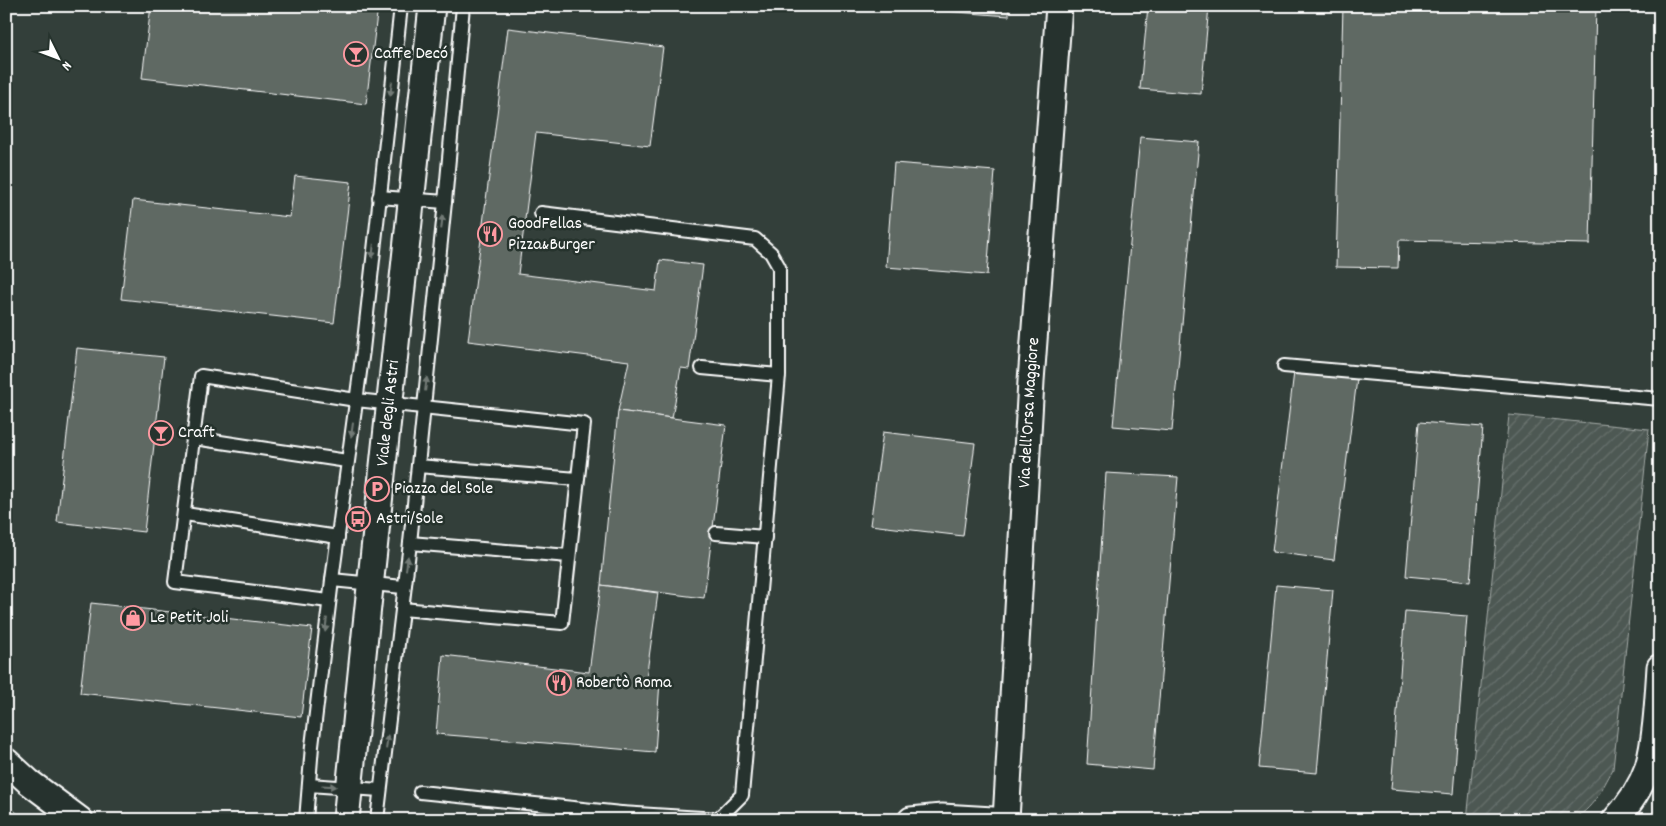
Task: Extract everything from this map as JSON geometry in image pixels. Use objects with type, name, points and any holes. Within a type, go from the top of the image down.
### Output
[{"type":"street","name":"Viale degli Astri","points":[[346,820],[432,6]]},
{"type":"street","name":"Via dell'Orsa Maggiore","points":[[1006,820],[1030,381],[1059,6]]},
{"type":"street","points":[[1615,820],[1636,793],[1648,767],[1653,740],[1660,667]]},
{"type":"street","points":[[6,761],[80,820]]},
{"type":"street","points":[[911,820],[942,817],[993,820]]},
{"type":"lane","points":[[306,820],[308,784],[329,602],[363,350],[401,6]]},
{"type":"lane","points":[[377,820],[403,587],[410,543],[462,6]]},
{"type":"lane","points":[[379,196],[444,202]]},
{"type":"lane","points":[[420,792],[621,816],[718,819],[742,795],[779,374],[778,267],[771,253],[755,239],[542,213]]},
{"type":"lane","points":[[1284,366],[1660,399]]},
{"type":"lane","points":[[702,368],[779,374]]},
{"type":"lane","points":[[329,602],[175,582],[201,376],[356,400],[584,424],[562,624],[402,609]]},
{"type":"lane","points":[[194,438],[347,461]]},
{"type":"lane","points":[[418,466],[578,479]]},
{"type":"lane","points":[[185,514],[338,537]]},
{"type":"lane","points":[[716,534],[765,537]]},
{"type":"lane","points":[[410,543],[569,556]]},
{"type":"lane","points":[[332,580],[403,587]]},
{"type":"lane","points":[[308,784],[380,790]]},
{"type":"green space","points":[[1509,415],[1649,429],[1613,769],[1591,805],[1579,816],[1571,820],[1467,820]]},
{"type":"green space","points":[[6,803],[25,820],[6,820]]},
{"type":"building","points":[[151,6],[378,6],[366,104],[142,78]]},
{"type":"building","points":[[905,6],[1009,6],[1009,16],[904,8]]},
{"type":"building","points":[[1148,6],[1209,6],[1201,94],[1140,89]]},
{"type":"building","points":[[1343,6],[1596,6],[1590,244],[1399,240],[1398,268],[1336,267]]},
{"type":"building","points":[[508,28],[663,47],[650,146],[536,133],[518,274],[656,291],[660,260],[703,265],[689,369],[681,368],[672,418],[618,411],[629,361],[468,341]]},
{"type":"building","points":[[1140,137],[1199,142],[1172,431],[1113,426]]},
{"type":"building","points":[[894,163],[995,171],[987,275],[886,267]]},
{"type":"building","points":[[295,176],[351,182],[334,323],[121,299],[133,200],[290,217]]},
{"type":"building","points":[[77,348],[164,357],[144,532],[57,522]]},
{"type":"building","points":[[1294,372],[1357,379],[1334,560],[1272,552]]},
{"type":"building","points":[[618,411],[726,425],[704,598],[601,585]]},
{"type":"building","points":[[1419,422],[1483,427],[1470,582],[1406,576]]},
{"type":"building","points":[[883,432],[975,443],[963,536],[870,525]]},
{"type":"building","points":[[1106,473],[1178,477],[1153,770],[1087,764]]},
{"type":"building","points":[[601,585],[658,593],[646,679],[660,681],[655,752],[436,734],[443,655],[589,672]]},
{"type":"building","points":[[1276,585],[1333,590],[1317,773],[1259,768]]},
{"type":"building","points":[[91,603],[312,628],[301,717],[80,693]]},
{"type":"building","points":[[1405,611],[1467,616],[1453,794],[1391,789]]},
{"type":"place","name":"Caffe Decó","points":[[356,54]]},
{"type":"place","name":"GoodFellas Pizza&Burger","points":[[490,234]]},
{"type":"place","name":"Craft","points":[[161,433]]},
{"type":"place","name":"Piazza del Sole","points":[[377,489]]},
{"type":"place","name":"Astri/Sole","points":[[358,519]]},
{"type":"place","name":"Le Petit Joli","points":[[133,618]]},
{"type":"place","name":"Robertò Roma","points":[[559,683]]}]
